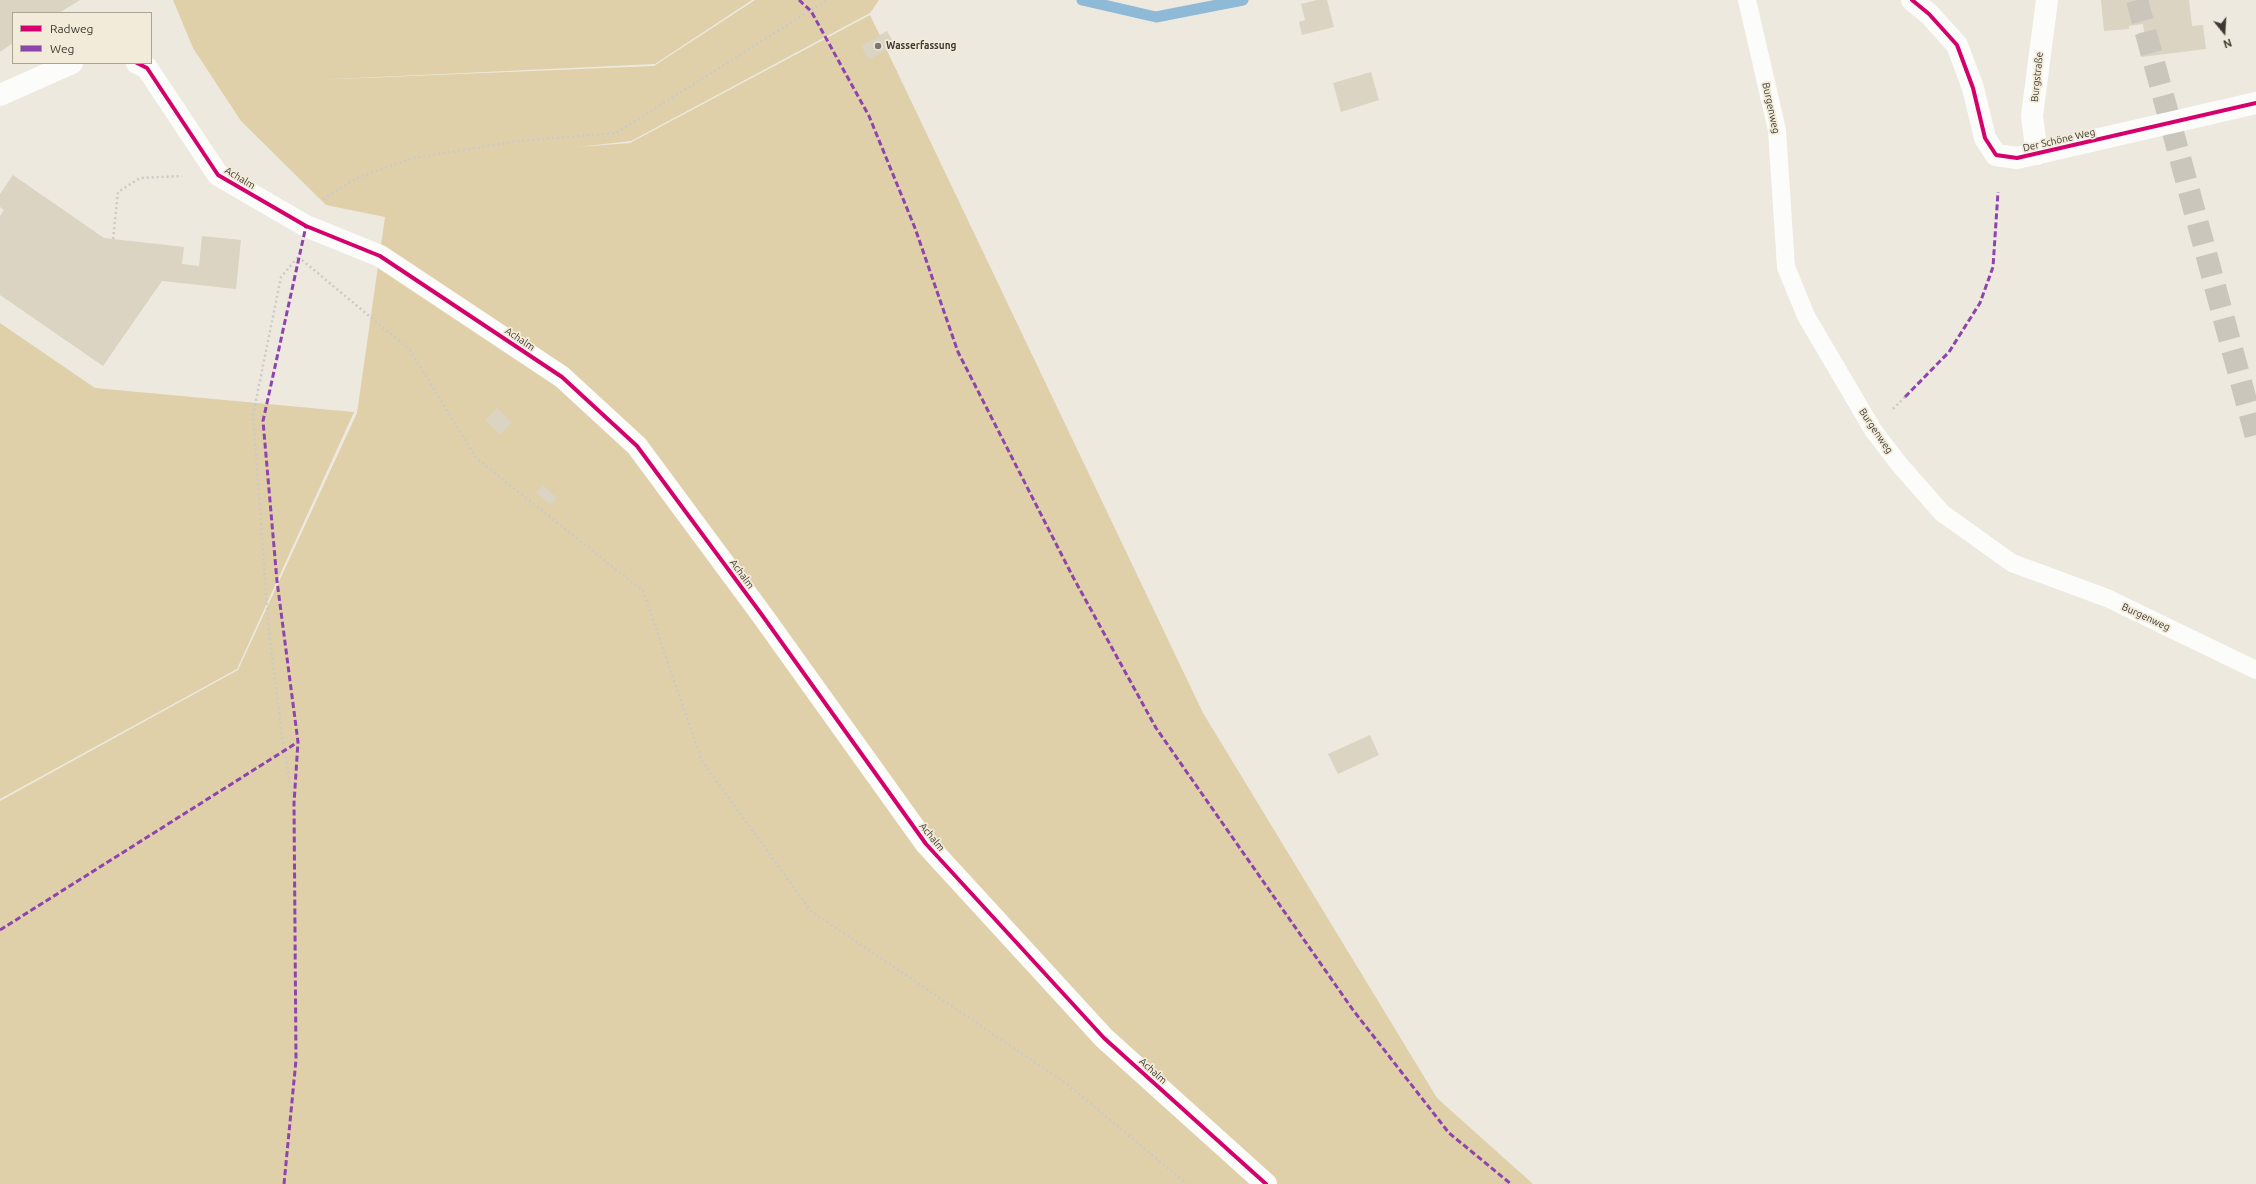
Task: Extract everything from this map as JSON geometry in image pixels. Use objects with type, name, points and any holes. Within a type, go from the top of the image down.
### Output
[{"type":"street","name":"Der Schöne Weg","points":[[1912,0],[1929,14],[1957,44],[1973,88],[1985,138],[1996,156],[2018,158],[2256,103]]},
{"type":"street","name":"Burgstraße","points":[[2037,154],[2032,116],[2047,0]]},
{"type":"street","points":[[0,95],[70,64]]},
{"type":"street","name":"Achalm","points":[[138,64],[147,68],[218,175],[306,226],[380,256],[562,377],[632,441],[766,621],[926,844],[1104,1038],[1266,1184]]},
{"type":"lane","name":"Burgenweg","points":[[1747,0],[1777,130],[1786,267],[1806,316],[1873,430],[1899,464],[1942,513],[2012,563],[2107,598],[2256,670]]},
{"type":"path","points":[[327,196],[356,178],[413,158],[518,140],[616,133],[827,0]]},
{"type":"path","points":[[113,239],[118,192],[140,178],[218,175]]},
{"type":"path","points":[[294,803],[284,751],[269,632],[253,415],[281,277],[298,256],[410,350],[476,458],[643,591],[702,762],[811,911],[1067,1084],[1187,1184]]},
{"type":"shaded area","points":[[173,0],[752,0],[655,64],[315,80],[654,66],[755,0],[879,0],[870,13],[631,141],[578,147],[630,143],[870,15],[1203,713],[1437,1098],[1533,1184],[0,1184],[0,801],[238,670],[357,413],[385,217],[326,205],[241,121],[193,48]]},
{"type":"shaded area","points":[[0,323],[95,388],[354,412],[237,669],[0,799]]},
{"type":"building","points":[[0,0],[80,0],[61,12],[12,12],[12,44],[0,52]]},
{"type":"building","points":[[1317,0],[1327,0],[1334,27],[1302,35],[1299,22],[1305,20],[1301,4]]},
{"type":"building","points":[[2101,0],[2189,0],[2192,26],[2203,25],[2206,49],[2141,57],[2138,33],[2144,32],[2143,24],[2129,26],[2129,29],[2104,31]]},
{"type":"building","name":"Wasserfassung","points":[[887,31],[895,45],[869,60],[861,46]]},
{"type":"building","points":[[1371,72],[1379,100],[1341,112],[1333,83]]},
{"type":"building","points":[[13,175],[104,238],[184,247],[182,264],[199,266],[202,236],[241,240],[236,289],[162,281],[103,366],[0,295],[0,216],[4,210],[0,207],[0,194]]},
{"type":"building","points":[[497,408],[512,422],[500,435],[485,420]]},
{"type":"building","points":[[543,485],[557,498],[550,505],[536,493]]},
{"type":"building","points":[[1370,735],[1379,755],[1338,774],[1328,754]]},
{"type":"waterway","points":[[1082,0],[1156,17],[1243,0]]},
{"type":"tunnel","points":[[2137,0],[2256,437]]},
{"type":"marked path","points":[[799,0],[811,11],[869,116],[915,228],[958,352],[1073,577],[1156,728],[1353,1010],[1449,1133],[1511,1184]]},
{"type":"marked path","points":[[1905,397],[1949,352],[1980,303],[1993,267],[1998,192]]},
{"type":"marked path","points":[[284,1184],[296,1060],[294,803],[298,742],[277,581],[263,421],[306,226]]},
{"type":"marked path","points":[[0,930],[298,742]]},
{"type":"cycle path","points":[[1912,0],[1929,14],[1957,45],[1973,88],[1985,138],[1996,155],[2017,158],[2256,103]]},
{"type":"cycle path","points":[[139,64],[147,68],[218,175],[306,226],[380,256],[562,377],[637,446],[762,615],[926,844],[1104,1038],[1266,1184]]},
{"type":"place","name":"Wasserfassung","points":[[878,46]]}]
